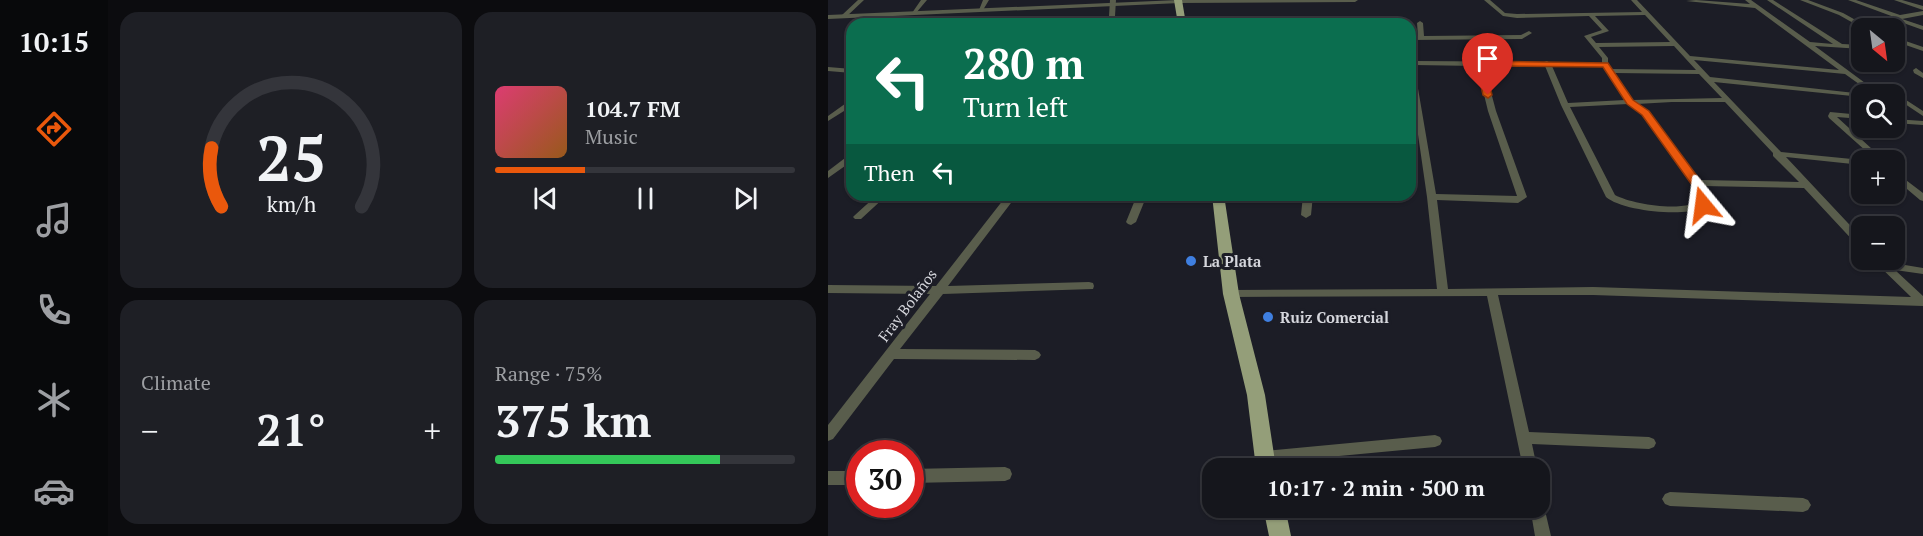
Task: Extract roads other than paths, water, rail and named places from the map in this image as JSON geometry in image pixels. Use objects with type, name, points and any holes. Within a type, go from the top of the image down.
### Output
[{"type":"main road","points":[[1178,1],[1181,18]]},
{"type":"main road","points":[[1219,201],[1231,294],[1256,395],[1264,458]]},
{"type":"main road","points":[[1276,518],[1280,536]]},
{"type":"street","points":[[844,16],[861,0]]},
{"type":"street","points":[[914,12],[924,0]]},
{"type":"street","points":[[981,9],[986,0]]},
{"type":"street","points":[[828,17],[1049,3],[1355,0]]},
{"type":"street","points":[[1487,0],[1500,12],[1508,15],[1647,13]]},
{"type":"street","points":[[1634,0],[1851,233]]},
{"type":"street","points":[[1748,0],[1863,84]]},
{"type":"street","points":[[1770,0],[1841,46]]},
{"type":"street","points":[[1803,0],[1841,14],[1851,21]]},
{"type":"street","points":[[1851,0],[1901,17]]},
{"type":"street","points":[[1897,0],[1923,8]]},
{"type":"street","points":[[1689,1],[1755,6]]},
{"type":"street","points":[[1112,16],[1113,2]]},
{"type":"street","points":[[1700,9],[1764,13]]},
{"type":"street","points":[[1894,18],[1923,13]]},
{"type":"street","points":[[1547,63],[1608,193],[1616,201],[1629,205],[1691,208],[1703,205],[1708,199],[1698,183],[1645,113],[1630,102],[1608,68],[1605,58],[1587,35],[1606,31],[1590,14]]},
{"type":"street","points":[[1905,22],[1923,28]]},
{"type":"street","points":[[1420,23],[1421,38]]},
{"type":"street","points":[[1416,38],[1522,37],[1529,33]]},
{"type":"street","points":[[1905,43],[1923,49]]},
{"type":"street","points":[[1595,45],[1675,44]]},
{"type":"street","points":[[1808,44],[1851,46]]},
{"type":"street","points":[[1688,58],[1848,73]]},
{"type":"street","points":[[1416,63],[1547,63],[1701,72]]},
{"type":"street","points":[[1432,197],[1518,200],[1521,196],[1492,111],[1480,63]]},
{"type":"street","points":[[828,69],[846,70]]},
{"type":"street","points":[[1920,70],[1916,72],[1923,76]]},
{"type":"street","points":[[1707,79],[1851,94]]},
{"type":"street","points":[[1565,105],[1727,100]]},
{"type":"street","points":[[1905,102],[1923,114]]},
{"type":"street","points":[[828,119],[846,108]]},
{"type":"street","points":[[1851,117],[1831,116],[1851,134]]},
{"type":"street","points":[[1416,119],[1432,197],[1443,293]]},
{"type":"street","points":[[1905,123],[1922,125]]},
{"type":"street","points":[[1856,138],[1869,150]]},
{"type":"street","points":[[1776,154],[1851,162]]},
{"type":"street","points":[[828,175],[846,162]]},
{"type":"street","points":[[1905,182],[1923,198]]},
{"type":"street","points":[[1698,183],[1804,185]]},
{"type":"street","points":[[858,217],[875,201]]},
{"type":"street","name":"Fray Bolaños","points":[[828,435],[1007,201]]},
{"type":"street","points":[[1131,222],[1140,201]]},
{"type":"street","points":[[1306,215],[1307,201]]},
{"type":"street","points":[[1905,267],[1923,271]]},
{"type":"street","points":[[1889,270],[1922,302]]},
{"type":"street","points":[[828,289],[937,290],[1089,286]]},
{"type":"street","points":[[1492,291],[1528,458]]},
{"type":"street","points":[[1231,294],[1593,291],[1922,302]]},
{"type":"street","points":[[889,354],[1035,356]]},
{"type":"street","points":[[1523,438],[1649,443]]},
{"type":"street","points":[[1297,458],[1435,441]]},
{"type":"street","points":[[924,476],[1005,474]]},
{"type":"street","points":[[828,478],[846,478]]},
{"type":"street","points":[[1670,499],[1803,505]]},
{"type":"street","points":[[1540,518],[1544,536]]},
{"type":"place","name":"La Plata","points":[[1191,261]]},
{"type":"place","name":"Ruiz Comercial","points":[[1268,317]]}]
